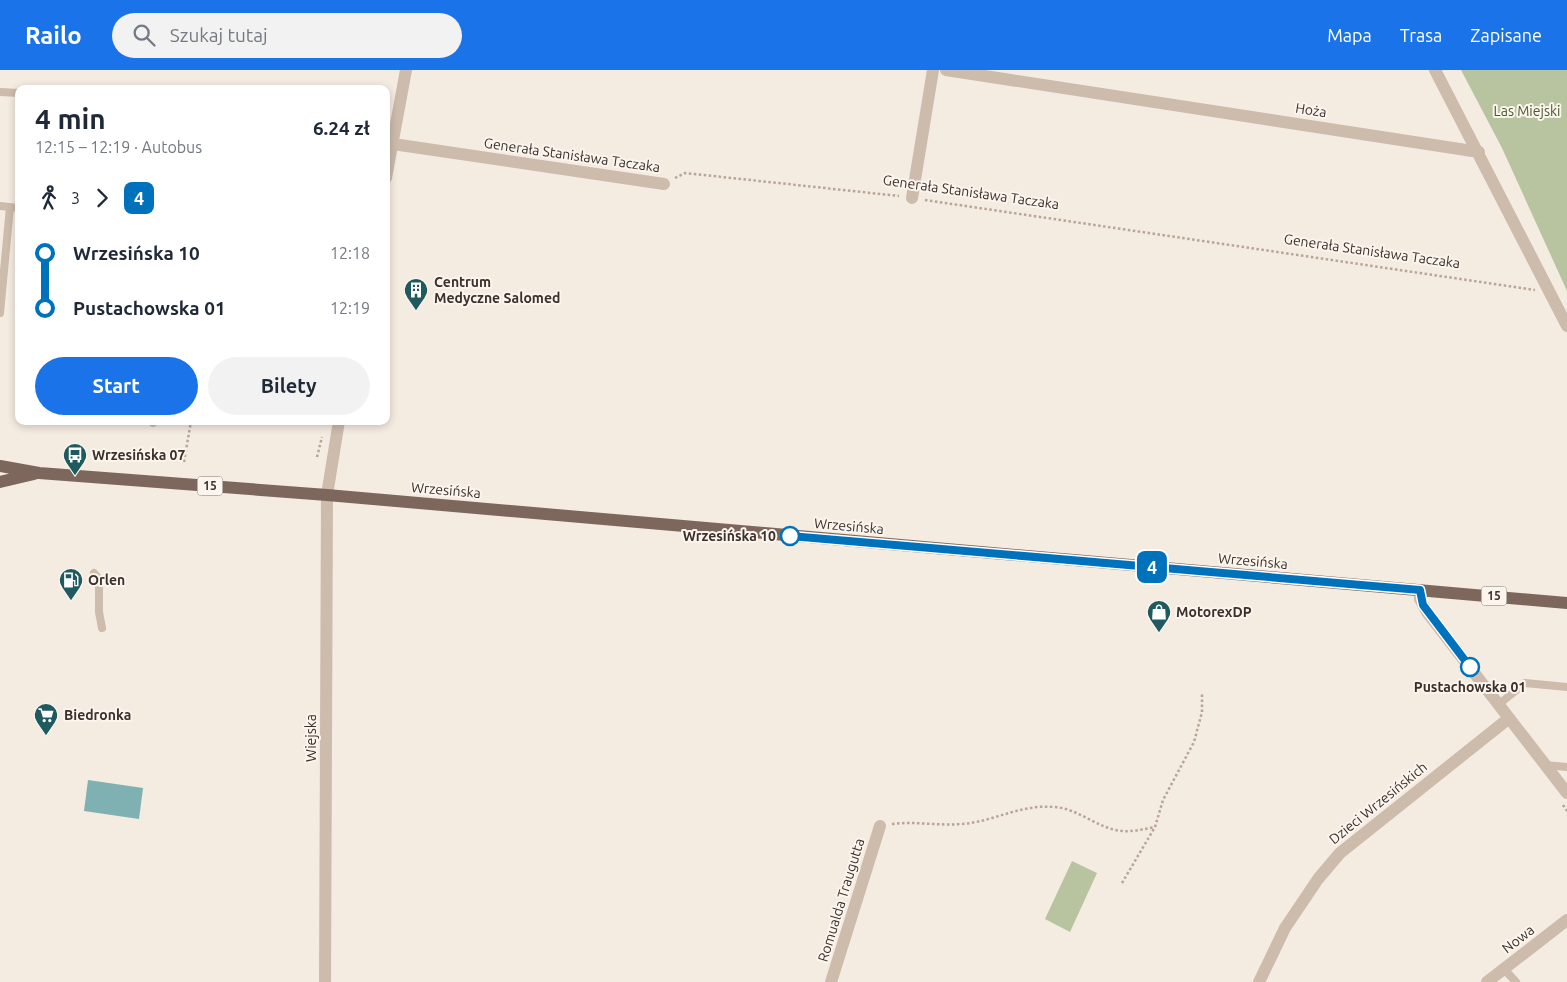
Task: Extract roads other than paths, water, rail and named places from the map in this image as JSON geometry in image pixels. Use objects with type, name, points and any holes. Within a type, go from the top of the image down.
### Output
[{"type":"main road","name":"Wrzesińska","points":[[0,466],[39,473],[328,495],[1567,603]]},
{"type":"main road","name":"Wrzesińska","points":[[0,482],[39,473]]},
{"type":"street","points":[[390,151],[406,70]]},
{"type":"street","points":[[912,198],[934,70]]},
{"type":"street","name":"Hoża","points":[[946,70],[1479,152]]},
{"type":"street","points":[[1435,70],[1479,152],[1546,288],[1567,326]]},
{"type":"street","name":"Generała Stanisława Taczaka","points":[[390,151],[664,184]]},
{"type":"street","name":"Wiejska","points":[[325,982],[328,495],[339,425]]},
{"type":"street","points":[[1420,590],[1423,605],[1508,719],[1567,793]]},
{"type":"street","name":"Dzieci Wrzesińskich","points":[[1259,982],[1285,928],[1318,879],[1340,853],[1508,719]]},
{"type":"street","name":"Romualda Traugutta","points":[[831,982],[880,826]]},
{"type":"street","name":"Nowa","points":[[1487,982],[1567,920]]},
{"type":"lane","points":[[0,92],[15,92]]},
{"type":"lane","points":[[0,206],[15,207],[0,312]]},
{"type":"lane","points":[[94,574],[99,579],[98,612],[102,628]]},
{"type":"lane","points":[[1498,705],[1525,683],[1567,687]]},
{"type":"lane","points":[[1545,766],[1567,766]]},
{"type":"lane","points":[[1504,969],[1516,982]]},
{"type":"water","points":[[88,780],[143,788],[139,819],[84,811]]},
{"type":"place","name":"Centrum Medyczne Salomed","points":[[416,311]]},
{"type":"place","name":"Wrzesińska 07","points":[[75,476]]},
{"type":"place","name":"Wrzesińska 10","points":[[790,536]]},
{"type":"place","name":"Orlen","points":[[71,601]]},
{"type":"place","name":"MotorexDP","points":[[1159,633]]},
{"type":"place","name":"Pustachowska 01","points":[[1470,667]]},
{"type":"place","name":"Biedronka","points":[[46,736]]},
{"type":"park label","name":"Las Miejski","points":[[1527,111]]}]
